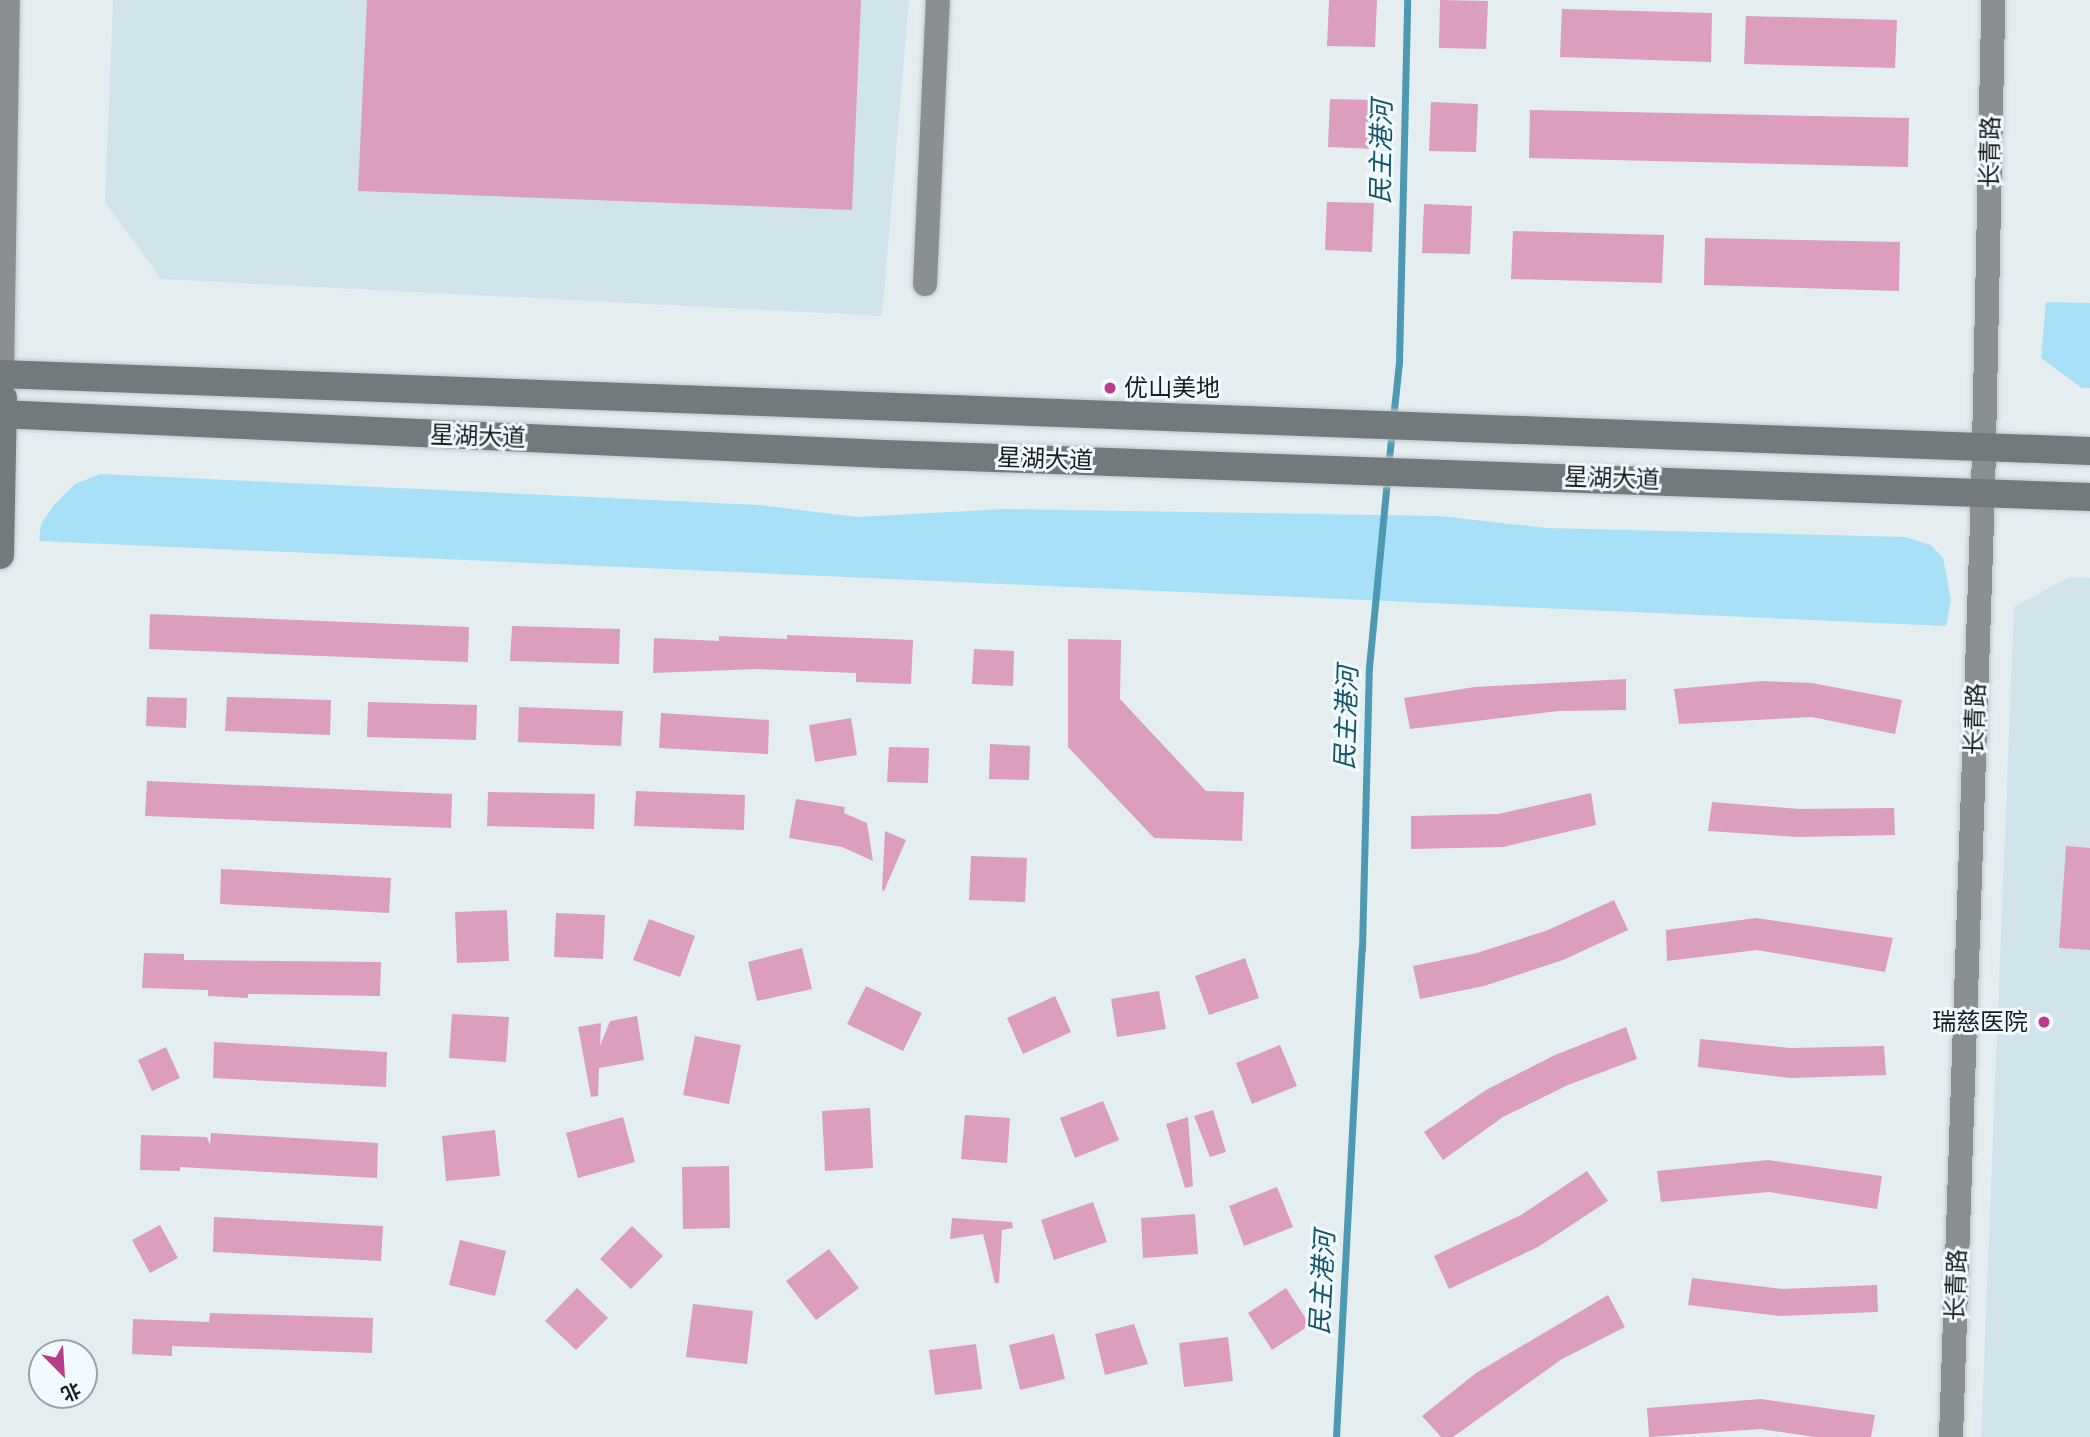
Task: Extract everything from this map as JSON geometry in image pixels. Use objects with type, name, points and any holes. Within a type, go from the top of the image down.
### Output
[{"type":"main road","points":[[0,555],[1,374]]},
{"type":"main road","name":"星湖大道","points":[[1,374],[2090,451]]},
{"type":"main road","name":"星湖大道","points":[[2,414],[870,453],[2090,497]]},
{"type":"street","points":[[1,374],[8,0]]},
{"type":"street","points":[[925,284],[938,0]]},
{"type":"street","name":"长青路","points":[[1951,1437],[1983,493],[1993,0]]},
{"type":"shaded area","points":[[113,0],[909,0],[882,316],[161,279],[105,202]]},
{"type":"shaded area","points":[[2046,302],[2090,303],[2090,388],[2082,388],[2041,358]]},
{"type":"shaded area","points":[[100,474],[759,505],[857,517],[1006,509],[1439,516],[1546,528],[1905,537],[1931,545],[1943,558],[1951,600],[1946,626],[39,541],[41,524],[54,505],[75,484]]},
{"type":"shaded area","name":"瑞慈医院","points":[[2069,577],[2090,578],[2090,1437],[1981,1437],[2014,607]]},
{"type":"building","points":[[367,0],[861,0],[852,210],[358,191]]},
{"type":"building","points":[[1329,0],[1377,0],[1375,47],[1327,46]]},
{"type":"building","points":[[1440,0],[1488,1],[1486,49],[1439,48]]},
{"type":"building","points":[[1562,9],[1712,13],[1711,62],[1560,57]]},
{"type":"building","points":[[1746,16],[1897,20],[1895,68],[1744,64]]},
{"type":"building","points":[[1330,99],[1377,100],[1375,149],[1328,147]]},
{"type":"building","points":[[1431,102],[1478,104],[1476,152],[1429,151]]},
{"type":"building","points":[[1530,110],[1909,118],[1908,167],[1529,158]]},
{"type":"building","points":[[1327,202],[1374,203],[1372,252],[1325,250]]},
{"type":"building","points":[[1424,204],[1472,206],[1470,254],[1422,253]]},
{"type":"building","points":[[1513,231],[1664,235],[1662,283],[1511,279]]},
{"type":"building","points":[[1705,238],[1900,242],[1899,291],[1704,285]]},
{"type":"building","points":[[150,614],[469,627],[468,662],[149,649]]},
{"type":"building","points":[[512,626],[620,629],[619,664],[510,661]]},
{"type":"building","points":[[787,635],[913,640],[911,684],[856,682],[856,673],[758,669],[653,673],[654,638],[719,641],[719,636],[787,639]]},
{"type":"building","points":[[1068,639],[1121,640],[1120,699],[1206,791],[1244,792],[1242,841],[1154,838],[1068,747]]},
{"type":"building","points":[[974,649],[1014,651],[1013,686],[972,684]]},
{"type":"building","points":[[1626,679],[1626,710],[1558,711],[1410,729],[1404,698],[1475,687]]},
{"type":"building","points":[[1762,681],[1812,683],[1902,700],[1895,734],[1812,717],[1679,724],[1674,689]]},
{"type":"building","points":[[147,697],[187,698],[186,728],[146,726]]},
{"type":"building","points":[[227,697],[331,700],[330,735],[225,731]]},
{"type":"building","points":[[368,702],[477,705],[476,740],[367,737]]},
{"type":"building","points":[[519,707],[623,711],[621,746],[518,742]]},
{"type":"building","points":[[661,713],[769,720],[768,754],[659,748]]},
{"type":"building","points":[[851,718],[857,755],[815,762],[809,725]]},
{"type":"building","points":[[990,744],[1030,746],[1029,780],[989,779]]},
{"type":"building","points":[[889,747],[929,748],[928,783],[887,782]]},
{"type":"building","points":[[147,781],[452,794],[451,828],[145,816]]},
{"type":"building","points":[[636,791],[745,795],[744,830],[634,826]]},
{"type":"building","points":[[488,792],[595,794],[594,829],[487,826]]},
{"type":"building","points":[[1591,793],[1596,825],[1503,847],[1411,849],[1411,816],[1498,814]]},
{"type":"building","points":[[796,799],[845,807],[844,813],[867,823],[873,861],[842,847],[789,838]]},
{"type":"building","points":[[1712,802],[1799,809],[1894,808],[1895,835],[1798,837],[1708,831]]},
{"type":"building","points":[[885,831],[906,840],[884,891],[882,890]]},
{"type":"building","points":[[2066,846],[2090,848],[2090,950],[2059,948]]},
{"type":"building","points":[[971,856],[1027,858],[1025,902],[969,900]]},
{"type":"building","points":[[221,869],[391,878],[389,913],[220,904]]},
{"type":"building","points":[[1614,900],[1628,930],[1563,960],[1484,986],[1420,999],[1413,966],[1477,953],[1548,930]]},
{"type":"building","points":[[507,910],[509,961],[457,963],[455,912]]},
{"type":"building","points":[[556,913],[605,915],[603,959],[554,957]]},
{"type":"building","points":[[1756,918],[1893,938],[1885,972],[1757,950],[1667,961],[1666,930]]},
{"type":"building","points":[[649,919],[695,936],[680,977],[633,960]]},
{"type":"building","points":[[802,948],[812,989],[757,1001],[748,962]]},
{"type":"building","points":[[144,953],[184,954],[184,960],[381,962],[380,996],[248,994],[248,998],[208,996],[208,990],[142,988]]},
{"type":"building","points":[[1245,958],[1259,998],[1209,1015],[1195,976]]},
{"type":"building","points":[[866,986],[922,1013],[903,1051],[847,1024]]},
{"type":"building","points":[[1159,991],[1166,1029],[1117,1037],[1111,999]]},
{"type":"building","points":[[1055,996],[1071,1032],[1023,1054],[1007,1018]]},
{"type":"building","points":[[452,1014],[509,1017],[506,1062],[449,1058]]},
{"type":"building","points":[[637,1016],[644,1060],[599,1068],[598,1096],[591,1097],[578,1027],[601,1023],[600,1046],[610,1021]]},
{"type":"building","points":[[1626,1027],[1637,1059],[1568,1085],[1503,1117],[1443,1160],[1424,1132],[1486,1090],[1555,1055]]},
{"type":"building","points":[[695,1036],[741,1045],[729,1104],[683,1095]]},
{"type":"building","points":[[1700,1039],[1790,1048],[1884,1046],[1886,1075],[1790,1078],[1698,1067]]},
{"type":"building","points":[[214,1042],[387,1052],[386,1087],[213,1078]]},
{"type":"building","points":[[1280,1045],[1297,1086],[1252,1104],[1236,1063]]},
{"type":"building","points":[[166,1047],[180,1078],[152,1091],[138,1060]]},
{"type":"building","points":[[1103,1101],[1119,1140],[1075,1158],[1060,1118]]},
{"type":"building","points":[[870,1108],[873,1168],[825,1171],[822,1111]]},
{"type":"building","points":[[1213,1110],[1226,1152],[1210,1157],[1194,1116]]},
{"type":"building","points":[[965,1115],[1010,1118],[1007,1163],[961,1159]]},
{"type":"building","points":[[623,1117],[635,1162],[578,1178],[566,1133]]},
{"type":"building","points":[[1188,1117],[1193,1186],[1185,1188],[1166,1124]]},
{"type":"building","points":[[495,1130],[500,1176],[446,1181],[442,1136]]},
{"type":"building","points":[[211,1133],[378,1143],[377,1178],[180,1167],[180,1171],[140,1170],[141,1135],[207,1137],[210,1145]]},
{"type":"building","points":[[1768,1160],[1882,1176],[1877,1209],[1769,1192],[1661,1202],[1657,1171]]},
{"type":"building","points":[[729,1166],[730,1228],[683,1229],[682,1167]]},
{"type":"building","points":[[1587,1171],[1608,1201],[1538,1247],[1449,1289],[1434,1256],[1521,1215]]},
{"type":"building","points":[[1277,1187],[1293,1227],[1244,1246],[1229,1206]]},
{"type":"building","points":[[1093,1202],[1107,1242],[1054,1260],[1041,1220]]},
{"type":"building","points":[[1195,1214],[1198,1254],[1143,1258],[1141,1218]]},
{"type":"building","points":[[214,1217],[383,1226],[381,1261],[213,1252]]},
{"type":"building","points":[[952,1218],[1012,1222],[1013,1228],[1002,1230],[999,1283],[995,1283],[983,1234],[950,1239]]},
{"type":"building","points":[[160,1225],[178,1258],[150,1273],[132,1240]]},
{"type":"building","points":[[632,1226],[663,1256],[631,1289],[600,1259]]},
{"type":"building","points":[[460,1240],[506,1251],[495,1296],[449,1285]]},
{"type":"building","points":[[829,1249],[859,1288],[816,1320],[786,1281]]},
{"type":"building","points":[[1692,1278],[1783,1289],[1877,1285],[1878,1312],[1781,1316],[1688,1305]]},
{"type":"building","points":[[577,1288],[608,1318],[576,1350],[545,1321]]},
{"type":"building","points":[[1286,1288],[1310,1325],[1272,1350],[1248,1313]]},
{"type":"building","points":[[1608,1295],[1625,1327],[1562,1359],[1453,1437],[1441,1437],[1422,1416],[1476,1373]]},
{"type":"building","points":[[693,1304],[753,1311],[747,1364],[686,1357]]},
{"type":"building","points":[[210,1313],[373,1318],[372,1353],[172,1346],[172,1356],[132,1354],[133,1319],[209,1322]]},
{"type":"building","points":[[1134,1324],[1148,1364],[1105,1375],[1095,1334]]},
{"type":"building","points":[[1054,1334],[1065,1379],[1020,1390],[1009,1345]]},
{"type":"building","points":[[1228,1337],[1233,1381],[1184,1387],[1179,1343]]},
{"type":"building","points":[[976,1344],[982,1389],[935,1395],[929,1350]]},
{"type":"building","points":[[1761,1399],[1875,1415],[1871,1437],[1815,1437],[1760,1429],[1649,1437],[1647,1408]]},
{"type":"waterway","name":"民主港河","points":[[1393,419],[1399,362],[1407,0]]},
{"type":"waterway","name":"民主港河","points":[[1388,468],[1392,431]]},
{"type":"waterway","name":"民主港河","points":[[1336,1437],[1362,949],[1369,667],[1387,479]]},
{"type":"place","name":"优山美地","points":[[1110,388]]},
{"type":"place","name":"瑞慈医院","points":[[2044,1022]]}]
